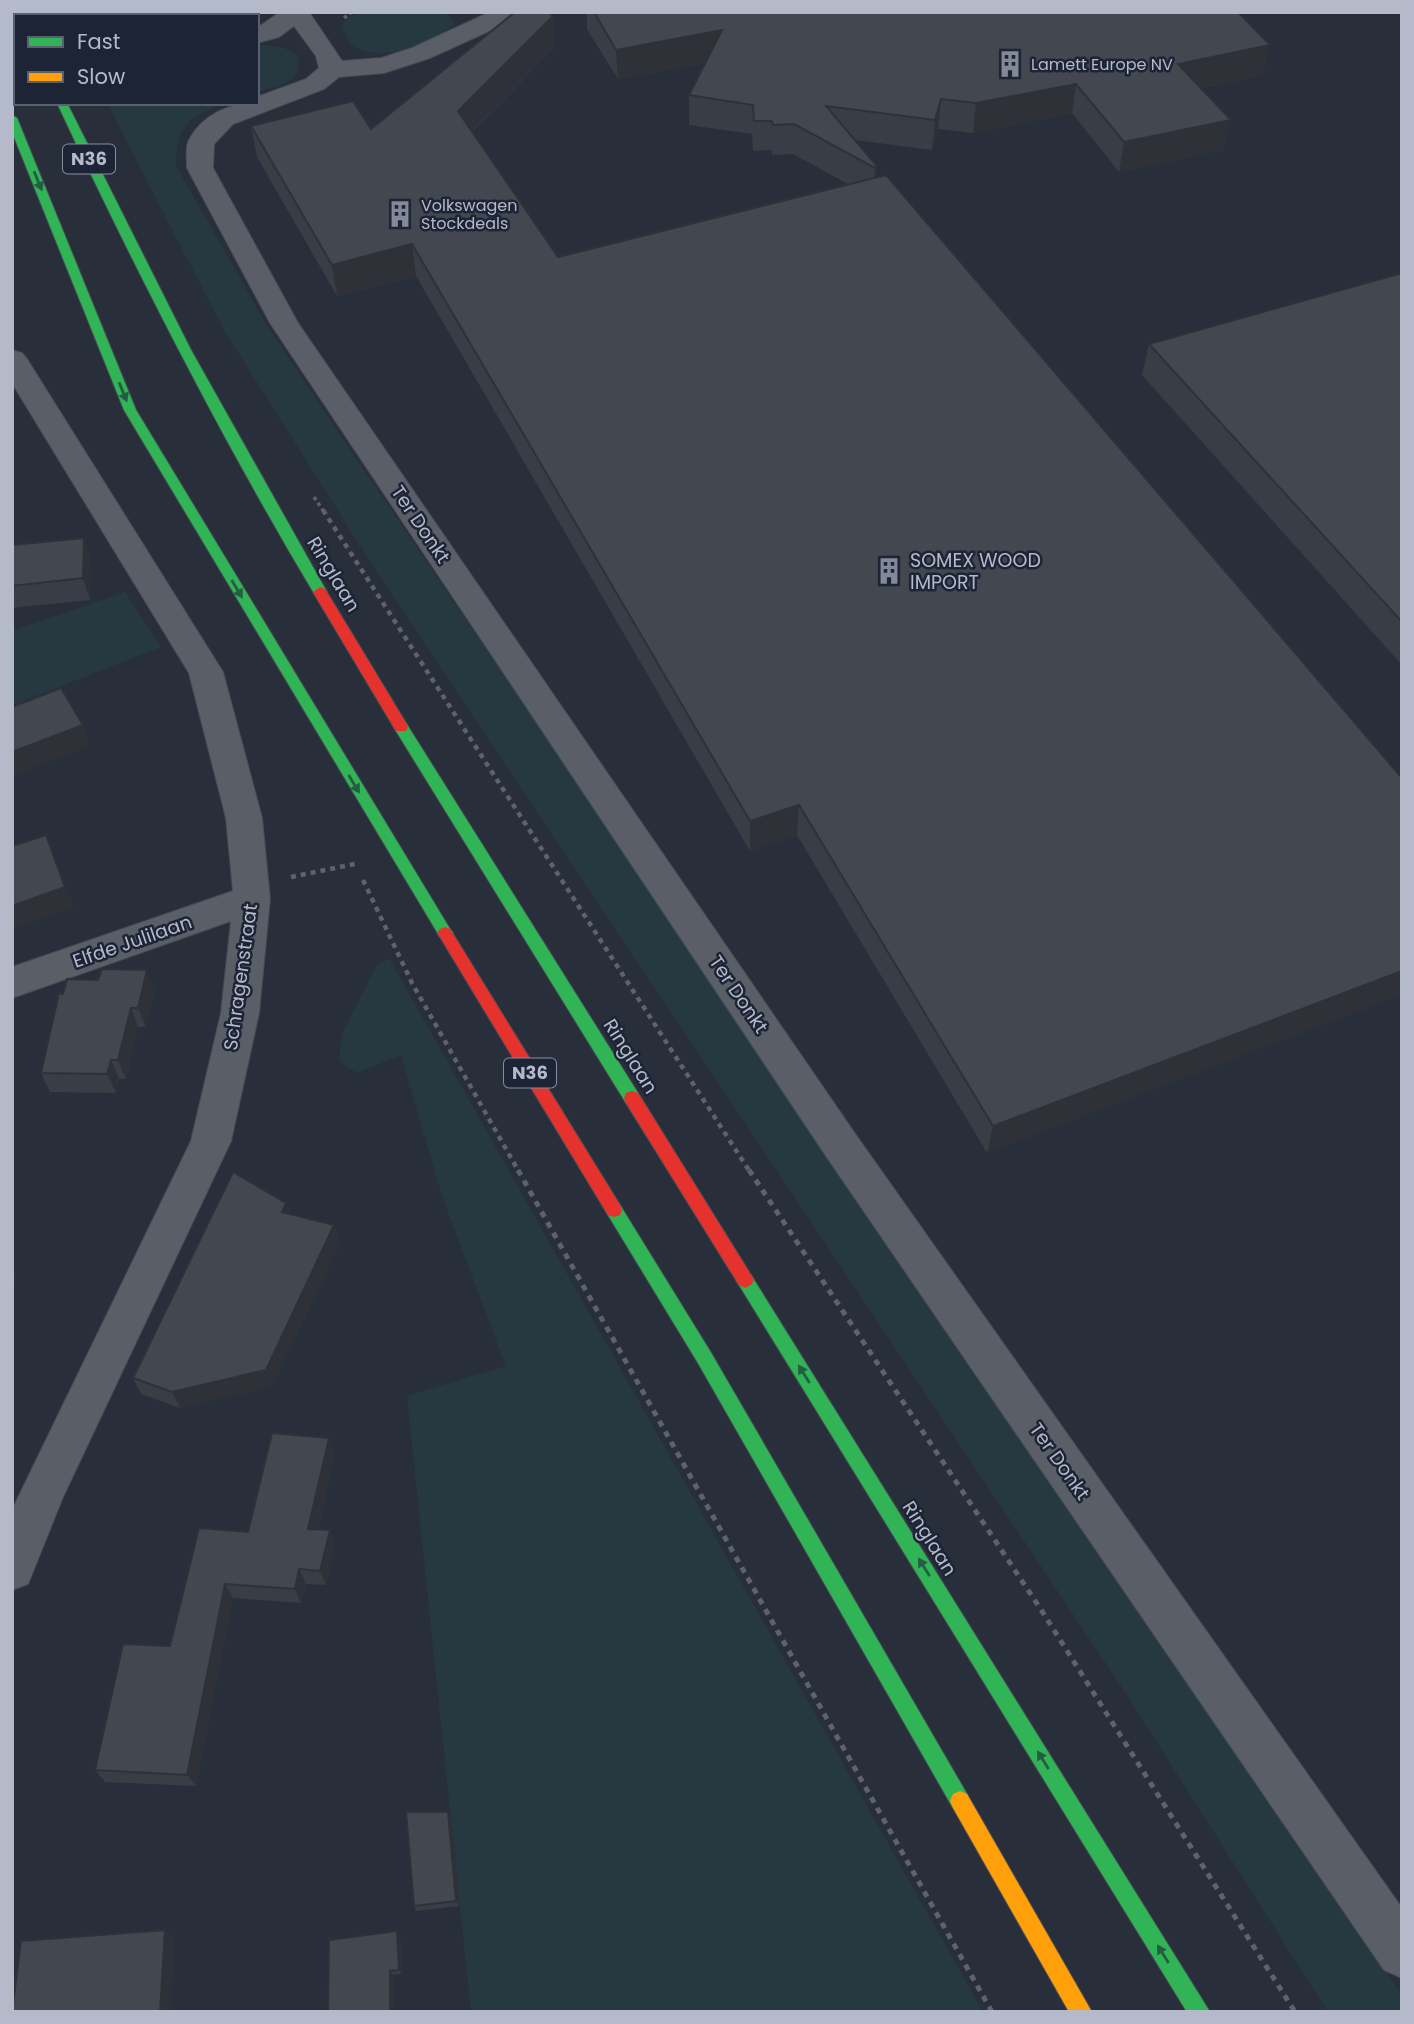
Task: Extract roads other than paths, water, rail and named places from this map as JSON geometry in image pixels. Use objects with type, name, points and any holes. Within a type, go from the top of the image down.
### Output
[{"type":"main road","name":"Ringlaan","points":[[63,105],[204,389],[278,522],[426,768],[1199,2012]]},
{"type":"main road","name":"N36","points":[[12,118],[130,410],[704,1357],[1081,2012]]},
{"type":"street","points":[[259,16],[296,12]]},
{"type":"street","points":[[259,35],[270,32],[296,12]]},
{"type":"street","points":[[296,12],[328,56],[332,70]]},
{"type":"street","name":"Ter Donkt","points":[[259,105],[315,84],[332,70],[384,65],[432,48],[511,12]]},
{"type":"street","name":"Ter Donkt","points":[[259,105],[224,118],[201,142],[200,168],[284,323],[842,1147],[1402,1952]]},
{"type":"street","name":"Schragenstraat","points":[[12,359],[206,672],[244,818],[251,892],[240,1013],[212,1141],[43,1490],[12,1568]]},
{"type":"street","name":"Elfde Julilaan","points":[[12,983],[251,892]]},
{"type":"place","name":"Lamett Europe NV","points":[[1010,64]]},
{"type":"place","name":"Volkswagen Stockdeals","points":[[400,214]]},
{"type":"place","name":"SOMEX WOOD IMPORT","points":[[889,571]]}]
